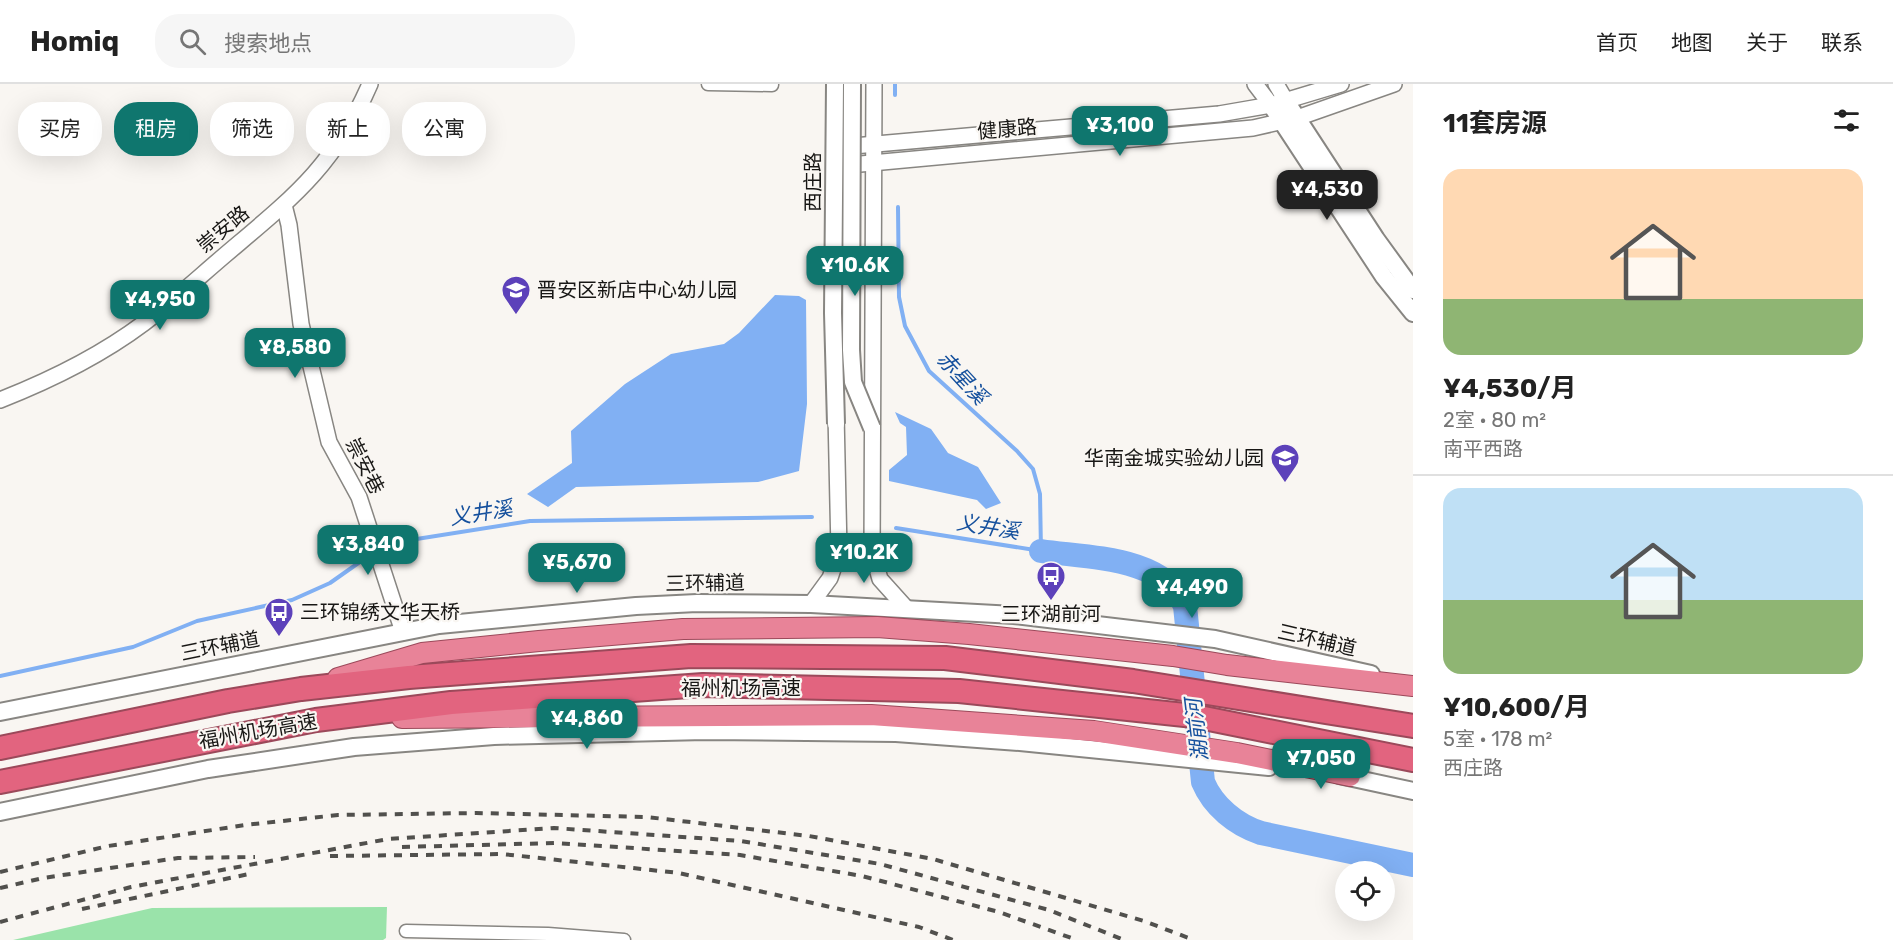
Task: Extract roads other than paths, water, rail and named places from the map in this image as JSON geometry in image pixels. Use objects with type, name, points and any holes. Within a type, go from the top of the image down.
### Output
[{"type":"highway","points":[[301,689],[422,653],[683,629],[878,627],[969,633],[1413,685]]},
{"type":"highway","name":"福州机场高速","points":[[0,748],[228,701],[301,689],[409,677],[691,656],[945,658],[1133,681],[1413,726]]},
{"type":"highway","name":"福州机场高速","points":[[0,782],[316,720],[451,703],[703,685],[959,691],[1194,716],[1413,760]]},
{"type":"highway","points":[[316,720],[494,716],[871,714],[1094,732],[1181,751],[1350,776]]},
{"type":"main road","name":"西庄路","points":[[833,84],[833,313],[836,424]]},
{"type":"main road","points":[[852,84],[851,350],[854,382],[872,428]]},
{"type":"main road","points":[[1279,103],[1384,277],[1413,313]]},
{"type":"main road","points":[[1290,120],[1413,290]]},
{"type":"main road","name":"三环辅道","points":[[0,712],[439,625],[636,606],[811,604],[1014,615],[1215,639],[1413,685]]},
{"type":"main road","points":[[0,812],[208,769],[366,746],[494,736],[717,731],[896,733],[1181,751]]},
{"type":"main road","points":[[1350,776],[1413,790]]},
{"type":"street","name":"崇安路","points":[[0,400],[78,365],[145,323],[284,205],[316,173],[342,141],[370,84]]},
{"type":"street","points":[[708,84],[772,85]]},
{"type":"street","points":[[811,604],[835,567],[839,533],[833,84]]},
{"type":"street","points":[[874,84],[873,560],[880,579],[907,609]]},
{"type":"street","points":[[1255,84],[1279,103]]},
{"type":"street","points":[[1276,84],[1279,103]]},
{"type":"street","name":"健康路","points":[[833,148],[1219,114],[1279,103],[1341,84]]},
{"type":"street","name":"健康路","points":[[833,166],[1220,131],[1290,120],[1394,84]]},
{"type":"street","name":"崇安巷","points":[[284,205],[289,225],[301,324],[329,442],[339,465],[356,489],[403,632]]},
{"type":"street","points":[[406,931],[557,935],[624,940]]},
{"type":"water","points":[[775,295],[799,296],[806,300],[807,404],[799,471],[758,482],[576,487],[548,507],[527,494],[572,463],[571,431],[625,384],[671,354],[724,344],[739,333]]},
{"type":"water","points":[[895,412],[931,429],[948,453],[978,467],[1001,503],[986,509],[977,500],[889,481],[889,470],[907,455],[906,427],[900,423]]},
{"type":"waterway","name":"赤星溪","points":[[895,84],[895,95]]},
{"type":"waterway","name":"赤星溪","points":[[896,528],[1041,551],[1040,494],[1033,469],[1017,451],[929,371],[905,326],[899,297],[898,207]]},
{"type":"waterway","name":"义井溪","points":[[381,549],[404,541],[530,521],[812,517]]},
{"type":"waterway","name":"湖前河","points":[[1041,551],[1122,562],[1160,577],[1175,590],[1185,606],[1203,782],[1207,791],[1226,814],[1261,833],[1413,865]]},
{"type":"waterway","name":"义井溪","points":[[0,676],[133,647],[197,621],[292,600],[330,583],[374,552]]},
{"type":"railway","points":[[0,872],[108,846],[245,825],[338,815],[476,813],[647,817],[809,836],[933,859],[1144,921],[1194,940]]},
{"type":"railway","points":[[0,922],[131,887],[388,839],[554,828],[741,841],[880,864],[1049,910],[1124,940]]},
{"type":"railway","points":[[402,847],[555,843],[740,855],[862,876],[999,912],[1077,940]]},
{"type":"railway","points":[[330,856],[502,854],[679,873],[919,927],[953,940]]},
{"type":"railway","points":[[0,888],[43,878],[178,858],[255,857]]},
{"type":"railway","points":[[82,909],[249,874]]},
{"type":"place","name":"晋安区新店中心幼儿园","points":[[516,316]]},
{"type":"place","name":"华南金城实验幼儿园","points":[[1285,484]]},
{"type":"place","name":"三环湖前河","points":[[1051,602]]},
{"type":"place","name":"三环锦绣文华天桥","points":[[279,638]]}]
